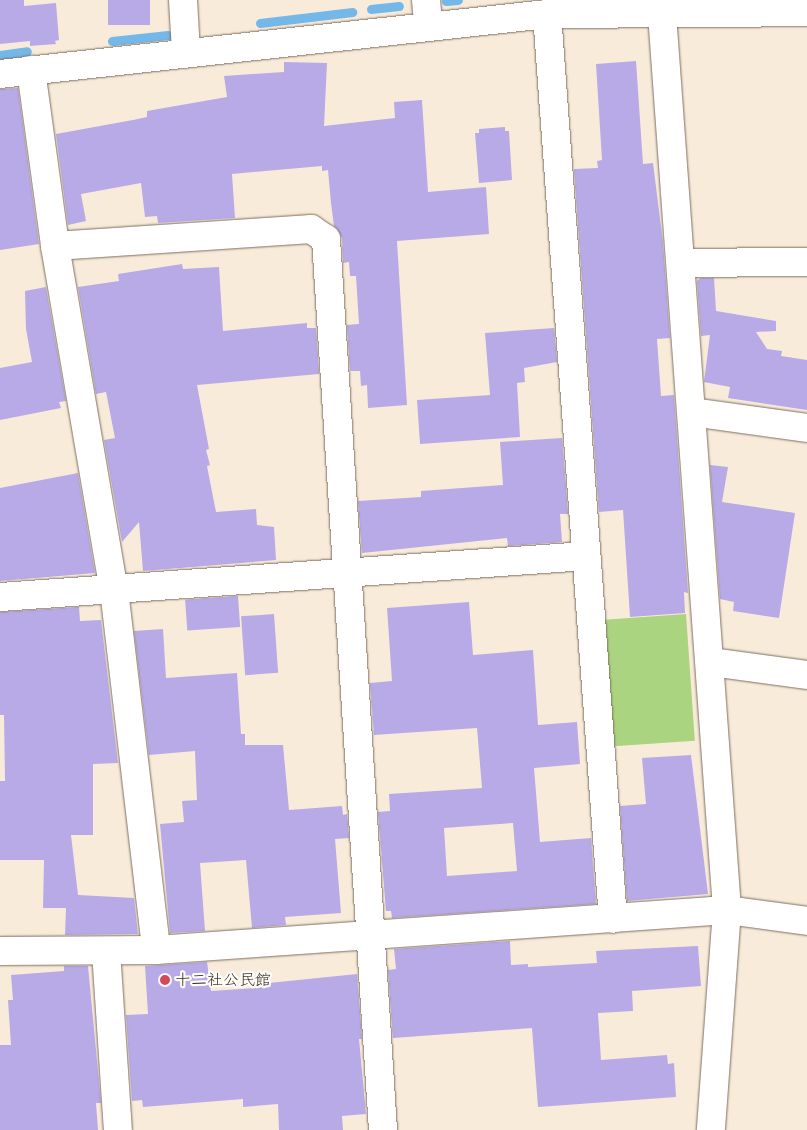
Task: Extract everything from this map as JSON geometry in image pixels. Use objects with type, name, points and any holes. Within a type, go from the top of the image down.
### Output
[{"type":"street","points":[[183,0],[186,52]]},
{"type":"street","points":[[0,74],[186,52],[427,12],[547,14],[661,6],[807,12]]},
{"type":"street","points":[[661,6],[711,662],[726,910],[710,1130]]},
{"type":"street","points":[[547,14],[613,919]]},
{"type":"street","points":[[30,70],[55,246],[114,590],[156,950]]},
{"type":"street","points":[[55,246],[311,229],[326,240],[368,935],[383,1130]]},
{"type":"street","points":[[680,263],[807,262]]},
{"type":"street","points":[[692,412],[807,428]]},
{"type":"street","points":[[0,597],[587,556]]},
{"type":"street","points":[[711,662],[807,674]]},
{"type":"street","points":[[0,952],[156,950],[726,910],[807,921]]},
{"type":"street","points":[[106,951],[118,1130]]},
{"type":"green space","points":[[686,614],[695,741],[610,747],[601,620]]},
{"type":"building","points":[[0,0],[24,0],[24,6],[56,3],[59,40],[55,41],[56,44],[30,46],[30,41],[0,44]]},
{"type":"building","points":[[108,0],[150,0],[150,25],[108,25]]},
{"type":"building","points":[[636,61],[643,164],[653,163],[663,243],[670,338],[657,339],[661,396],[674,395],[688,593],[684,592],[685,613],[630,617],[623,510],[599,512],[574,169],[598,168],[597,161],[602,160],[596,64]]},
{"type":"building","points":[[284,62],[327,63],[324,126],[395,118],[394,102],[422,100],[428,192],[486,187],[489,234],[397,241],[407,405],[368,408],[367,385],[361,386],[360,371],[350,371],[347,325],[359,324],[356,276],[350,276],[349,262],[343,263],[342,238],[334,226],[328,170],[322,171],[322,166],[232,174],[235,218],[158,223],[157,216],[145,217],[141,183],[81,194],[86,221],[68,225],[56,134],[147,117],[147,111],[227,97],[224,76],[284,72]]},
{"type":"building","points":[[18,88],[39,244],[0,250],[0,89]]},
{"type":"building","points":[[505,127],[505,131],[509,131],[512,180],[479,183],[475,133],[479,133],[479,129]]},
{"type":"building","points":[[182,264],[183,269],[219,267],[223,331],[307,323],[307,328],[316,328],[319,374],[197,385],[209,449],[206,450],[210,465],[207,466],[216,512],[256,509],[257,525],[274,527],[276,560],[143,571],[139,522],[122,542],[104,440],[115,438],[106,392],[96,394],[78,287],[119,281],[118,274]]},
{"type":"building","points":[[700,278],[714,278],[716,311],[776,321],[776,331],[756,332],[767,349],[782,351],[781,356],[807,360],[807,410],[728,398],[730,387],[704,382],[710,335],[701,336],[697,281]]},
{"type":"building","points":[[46,287],[66,401],[59,402],[61,408],[0,420],[0,368],[32,362],[26,329],[25,291]]},
{"type":"building","points":[[554,328],[557,362],[524,368],[525,382],[517,383],[520,437],[420,444],[417,400],[490,395],[485,333]]},
{"type":"building","points":[[562,438],[568,514],[560,514],[562,542],[508,546],[507,538],[362,553],[358,501],[421,497],[421,491],[503,485],[500,442]]},
{"type":"building","points":[[710,465],[728,467],[722,502],[795,513],[779,618],[733,611],[734,602],[720,599]]},
{"type":"building","points":[[78,473],[95,573],[0,581],[0,488]]},
{"type":"building","points":[[238,596],[240,627],[187,631],[185,600]]},
{"type":"building","points":[[469,602],[473,655],[533,650],[538,725],[577,722],[580,764],[534,768],[540,842],[591,838],[596,904],[392,918],[391,911],[386,911],[378,812],[390,811],[389,794],[482,788],[477,728],[374,735],[370,683],[392,681],[387,608]],"holes":[[[513,823],[517,871],[447,876],[444,828]]]},
{"type":"building","points":[[79,607],[80,621],[101,620],[118,763],[93,764],[93,835],[71,835],[78,895],[134,898],[138,934],[65,935],[66,908],[43,908],[44,860],[0,860],[0,781],[5,781],[4,715],[0,715],[0,612]]},
{"type":"building","points":[[274,614],[278,673],[245,675],[241,616]]},
{"type":"building","points":[[163,629],[166,678],[237,673],[241,734],[245,734],[245,745],[283,745],[289,810],[342,806],[343,815],[347,814],[349,838],[335,839],[341,913],[285,917],[286,925],[252,928],[246,860],[200,863],[205,931],[170,933],[160,824],[184,822],[182,801],[197,800],[195,751],[149,755],[134,631]]},
{"type":"building","points":[[691,755],[708,894],[627,901],[620,806],[646,804],[642,758]]},
{"type":"building","points":[[510,941],[511,965],[528,964],[528,967],[597,963],[596,951],[698,946],[701,986],[632,991],[633,1011],[598,1013],[601,1060],[667,1055],[668,1064],[674,1063],[676,1097],[538,1107],[532,1028],[393,1038],[388,970],[396,969],[394,949]]},
{"type":"building","points":[[207,962],[211,991],[269,987],[269,983],[357,974],[362,1039],[359,1039],[366,1114],[342,1116],[343,1130],[279,1130],[278,1104],[243,1107],[243,1099],[143,1107],[142,1100],[132,1101],[126,1015],[148,1014],[145,966]]},
{"type":"building","points":[[64,966],[88,966],[101,1103],[96,1103],[98,1130],[0,1130],[0,1045],[11,1045],[8,1000],[13,1000],[11,975],[64,971]]},
{"type":"waterway","points":[[446,1],[458,0]]},
{"type":"waterway","points":[[371,9],[399,6]]},
{"type":"waterway","points":[[260,23],[352,12]]},
{"type":"waterway","points":[[112,41],[168,35]]},
{"type":"waterway","points":[[0,55],[27,51]]},
{"type":"place","name":"十二社公民館","points":[[165,980]]}]
